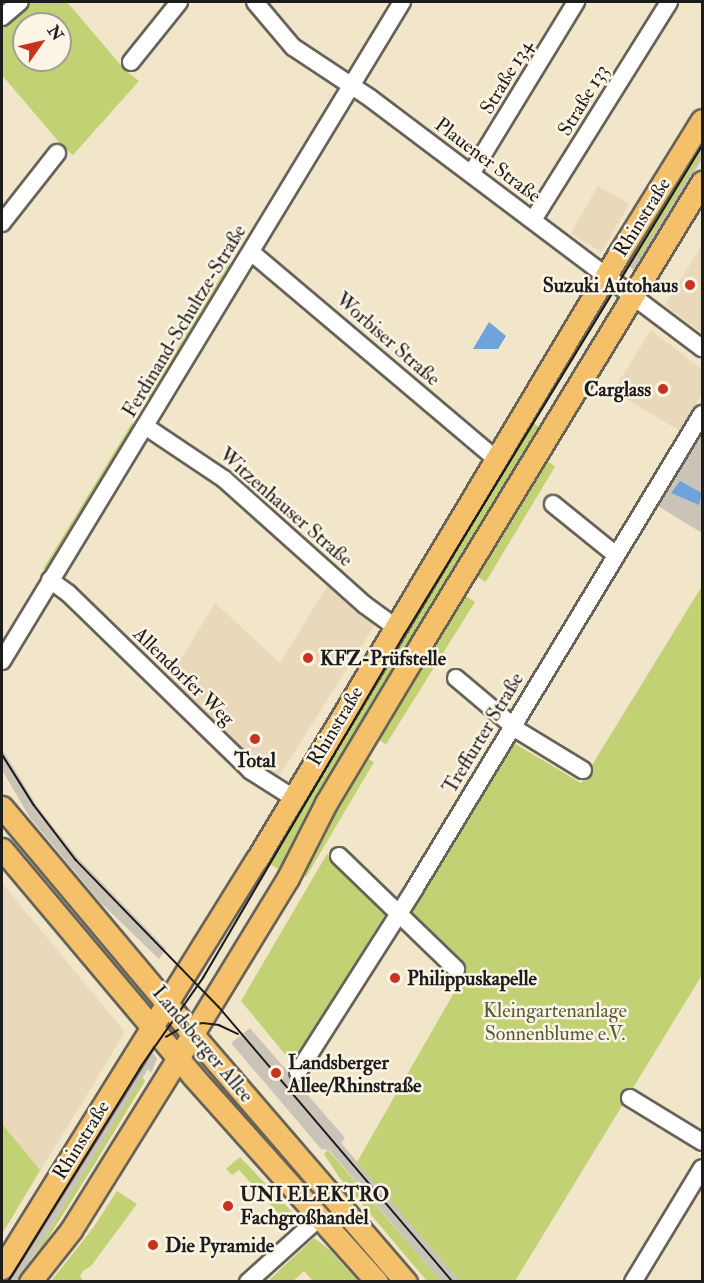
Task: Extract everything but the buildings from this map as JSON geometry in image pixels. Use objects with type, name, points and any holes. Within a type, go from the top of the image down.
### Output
[{"type":"main road","name":"Rhinstraße","points":[[2,1268],[257,859],[292,796],[702,120]]},
{"type":"main road","name":"Rhinstraße","points":[[30,1281],[71,1230],[178,1058],[288,878],[326,803],[415,654],[702,182]]},
{"type":"main road","name":"Landsberger Allee","points":[[2,807],[192,1034],[406,1281]]},
{"type":"main road","name":"Landsberger Allee","points":[[2,849],[178,1058],[377,1281]]},
{"type":"street","points":[[2,17],[20,2]]},
{"type":"street","points":[[131,62],[179,2]]},
{"type":"street","name":"Plauener Straße","points":[[255,2],[293,47],[351,85],[702,348]]},
{"type":"street","name":"Ferdinand-Schultze-Straße","points":[[2,661],[402,2]]},
{"type":"street","name":"Straße 134","points":[[471,174],[576,2]]},
{"type":"street","name":"Straße 133","points":[[533,220],[669,2]]},
{"type":"street","points":[[2,223],[57,153]]},
{"type":"street","name":"Worbiser Straße","points":[[251,252],[496,460]]},
{"type":"street","name":"Treffurter Straße","points":[[298,1072],[397,915],[702,414]]},
{"type":"street","name":"Witzenhauser Straße","points":[[145,426],[224,479],[365,605],[395,627]]},
{"type":"street","points":[[553,504],[616,555]]},
{"type":"street","name":"Allendorfer Weg","points":[[50,580],[68,593],[246,767],[292,796]]},
{"type":"street","points":[[456,678],[512,725],[583,771]]},
{"type":"street","points":[[339,856],[397,915],[456,969]]},
{"type":"street","points":[[630,1098],[702,1142]]},
{"type":"street","points":[[633,1281],[702,1168]]},
{"type":"street","points":[[248,1281],[319,1218]]},
{"type":"shaded area","points":[[699,147],[702,149],[702,159],[635,271],[627,265],[635,253],[637,255],[700,156],[695,152]]},
{"type":"shaded area","points":[[598,186],[629,204],[602,252],[570,234]]},
{"type":"shaded area","name":"Suzuki Autohaus","points":[[700,248],[702,249],[702,333],[665,305]]},
{"type":"shaded area","points":[[651,330],[702,369],[702,394],[680,431],[613,391]]},
{"type":"shaded area","points":[[702,434],[702,533],[658,506]]},
{"type":"shaded area","points":[[329,583],[375,625],[279,776],[269,775],[262,772],[168,680],[215,603],[280,663]]},
{"type":"shaded area","points":[[2,749],[37,806],[76,856],[166,949],[159,959],[99,901],[30,818],[2,770]]},
{"type":"shaded area","points":[[2,883],[125,1032],[2,1234]]},
{"type":"shaded area","points":[[250,1028],[345,1138],[341,1143],[460,1281],[441,1281],[329,1150],[321,1149],[231,1043]]},
{"type":"shaded area","points":[[150,1047],[157,1059],[151,1073],[148,1069],[18,1281],[5,1282]]},
{"type":"green space","points":[[2,2],[67,2],[125,70],[139,81],[73,155],[64,148],[2,75]]},
{"type":"green space","points":[[692,149],[701,156],[639,258],[634,253],[641,242],[638,240]]},
{"type":"green space","points":[[229,263],[235,267],[230,270],[161,381],[163,386],[153,400],[148,397]]},
{"type":"green space","points":[[527,419],[544,430],[283,872],[262,859]]},
{"type":"green space","points":[[132,423],[138,427],[126,445],[121,446],[78,516],[79,522],[50,570],[43,569]]},
{"type":"green space","points":[[545,460],[555,466],[486,582],[475,576]]},
{"type":"green space","name":"Kleingartenanlage Sonnenblume e.V.","points":[[702,586],[702,975],[515,1281],[460,1281],[357,1162],[467,970],[409,914],[514,743],[581,783]]},
{"type":"green space","points":[[464,595],[475,602],[386,744],[375,737]]},
{"type":"green space","points":[[364,757],[374,762],[306,877],[302,873]]},
{"type":"green space","points":[[327,854],[386,913],[294,1065],[241,1001]]},
{"type":"green space","points":[[142,1077],[145,1081],[21,1281],[18,1282]]},
{"type":"green space","points":[[2,1124],[40,1170],[2,1234]]},
{"type":"green space","points":[[328,1150],[441,1281],[427,1281],[339,1177],[324,1154]]},
{"type":"green space","points":[[240,1157],[295,1215],[286,1222],[239,1170],[232,1175],[226,1169]]},
{"type":"green space","points":[[117,1191],[137,1204],[91,1266],[83,1271],[80,1277],[84,1281],[51,1281],[93,1228]]},
{"type":"green space","points":[[314,1238],[330,1250],[358,1281],[313,1281],[304,1271],[293,1281],[268,1281]]},
{"type":"water","points":[[489,322],[506,336],[498,349],[473,349]]},
{"type":"water","points":[[680,481],[702,493],[699,505],[671,493]]},
{"type":"tram line","points":[[8,1282],[140,1068],[203,978],[405,634],[702,146]]},
{"type":"tram line","points":[[2,754],[34,805],[76,860],[219,1007],[453,1282]]},
{"type":"tram line","points":[[166,1037],[185,1026],[203,1023],[219,1025],[238,1034]]},
{"type":"place","name":"Suzuki Autohaus","points":[[690,285]]},
{"type":"place","name":"Carglass","points":[[663,389]]},
{"type":"place","name":"KFZ-Prüfstelle","points":[[308,658]]},
{"type":"place","name":"Total","points":[[255,739]]},
{"type":"place","name":"Philippuskapelle","points":[[395,978]]},
{"type":"place","name":"Landsberger Allee/Rhinstraße","points":[[276,1073]]},
{"type":"place","name":"UNI ELEKTRO Fachgroßhandel","points":[[228,1206]]},
{"type":"place","name":"Die Pyramide","points":[[153,1245]]}]
